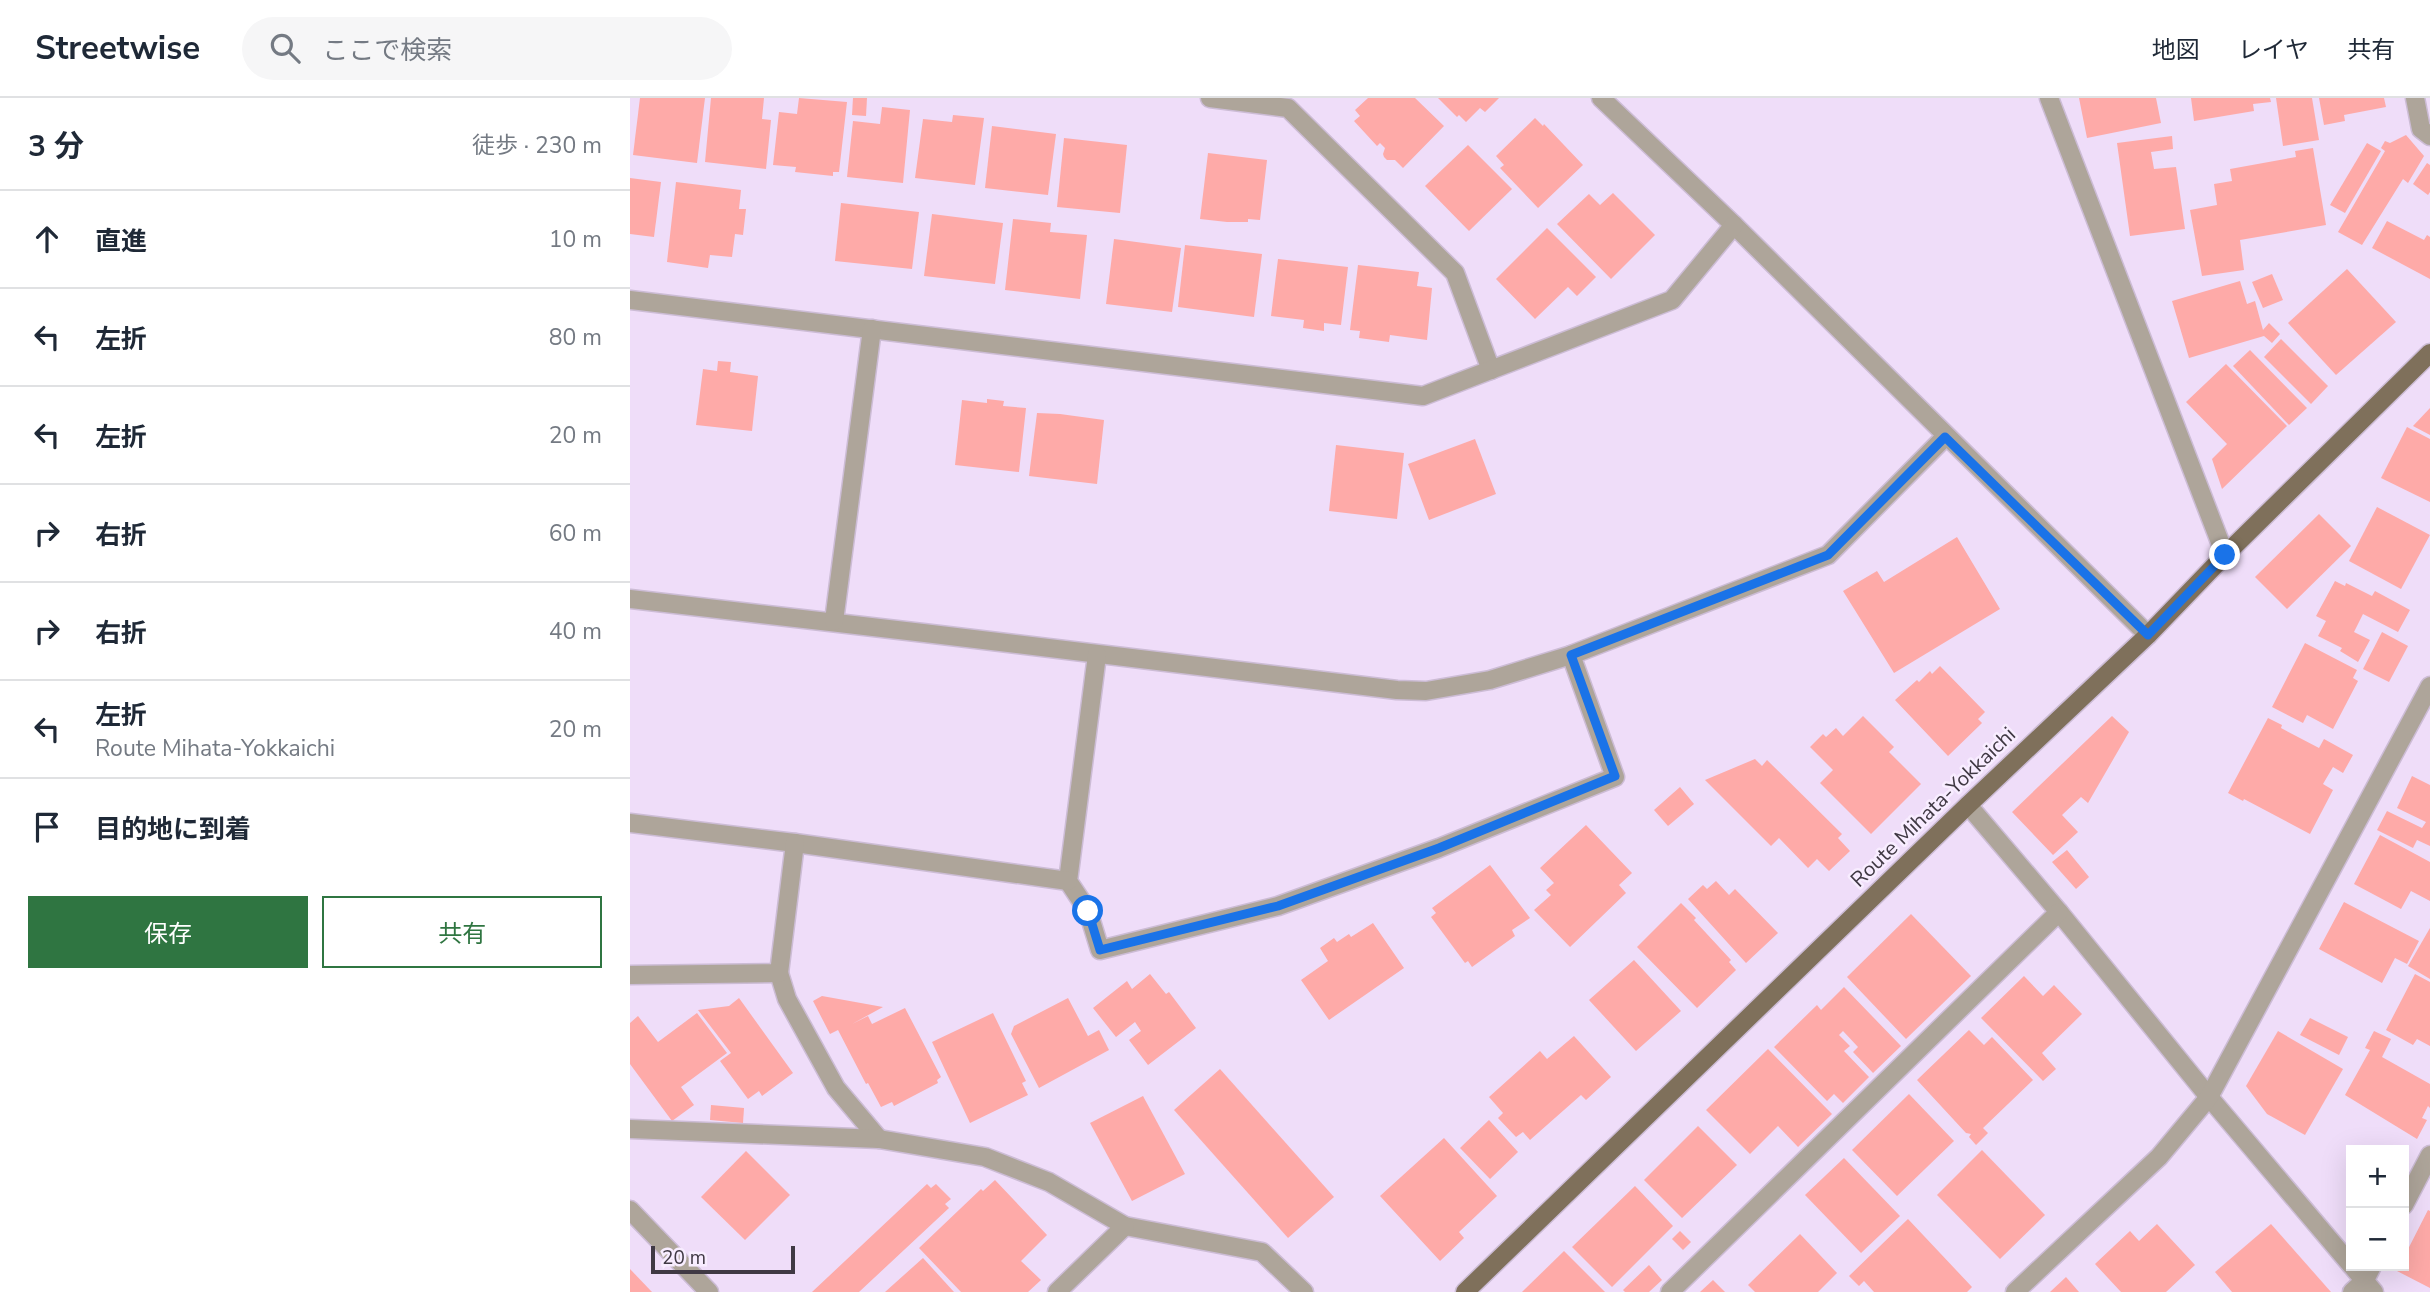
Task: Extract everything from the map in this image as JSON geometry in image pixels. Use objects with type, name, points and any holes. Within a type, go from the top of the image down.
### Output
[{"type":"main road","name":"Route Mihata-Yokkaichi","points":[[1465,1292],[1968,805],[2148,635],[2225,555],[2430,353]]},
{"type":"street","points":[[1210,98],[1288,108],[1455,273],[1492,370]]},
{"type":"street","points":[[1601,98],[1734,225],[1945,437],[2148,635]]},
{"type":"street","points":[[2049,98],[2225,555]]},
{"type":"street","points":[[2415,98],[2421,129],[2430,135]]},
{"type":"street","points":[[630,300],[1423,396],[1672,300],[1734,225]]},
{"type":"street","points":[[834,621],[872,329]]},
{"type":"street","points":[[630,599],[834,621],[1396,690],[1426,691],[1490,680],[1571,655],[1828,555],[1945,437]]},
{"type":"street","points":[[1097,655],[1068,881],[1088,911],[1100,950],[1278,906],[1439,848],[1615,776],[1571,655]]},
{"type":"street","points":[[2015,1292],[2159,1157],[2209,1097],[2430,686]]},
{"type":"street","points":[[1968,805],[2346,1258]]},
{"type":"street","points":[[630,823],[1068,881]]},
{"type":"street","points":[[795,843],[779,972],[787,999],[836,1088],[879,1139]]},
{"type":"street","points":[[1670,1292],[2059,912]]},
{"type":"street","points":[[630,975],[779,972]]},
{"type":"street","points":[[630,1129],[879,1139],[985,1157],[1049,1182],[1125,1226],[1262,1252],[1304,1292]]},
{"type":"street","points":[[2409,1195],[2430,1155]]},
{"type":"street","points":[[630,1210],[709,1292]]},
{"type":"street","points":[[1057,1292],[1125,1226]]},
{"type":"building","points":[[640,98],[705,98],[697,163],[633,155]]},
{"type":"building","points":[[711,98],[764,98],[762,119],[771,120],[766,169],[705,162]]},
{"type":"building","points":[[799,98],[847,102],[839,172],[833,172],[833,176],[795,172],[796,167],[773,165],[779,112],[797,114]]},
{"type":"building","points":[[853,98],[867,98],[866,116],[852,115]]},
{"type":"building","points":[[1368,98],[1415,98],[1444,126],[1403,168],[1395,160],[1387,160],[1383,154],[1385,148],[1380,143],[1377,146],[1354,121],[1360,116],[1355,110]]},
{"type":"building","points":[[1438,98],[1499,98],[1485,112],[1480,108],[1466,122]]},
{"type":"building","points":[[2079,98],[2156,98],[2161,123],[2087,138]]},
{"type":"building","points":[[2191,98],[2270,98],[2271,102],[2253,104],[2254,111],[2194,121]]},
{"type":"building","points":[[2276,98],[2312,98],[2319,140],[2283,146]]},
{"type":"building","points":[[2319,98],[2384,98],[2386,107],[2344,115],[2345,121],[2324,125]]},
{"type":"building","points":[[882,107],[910,110],[903,183],[847,177],[853,121],[880,124]]},
{"type":"building","points":[[953,115],[984,118],[975,185],[915,178],[923,119],[952,122]]},
{"type":"building","points":[[1535,118],[1583,165],[1538,208],[1500,168],[1504,165],[1496,156]]},
{"type":"building","points":[[992,126],[1056,134],[1048,195],[985,188]]},
{"type":"building","points":[[2406,135],[2424,156],[2408,183],[2403,179],[2362,245],[2338,232],[2385,151],[2381,148],[2385,141],[2390,143]]},
{"type":"building","points":[[2172,136],[2173,149],[2151,152],[2154,169],[2176,167],[2185,229],[2130,236],[2117,143]]},
{"type":"building","points":[[1064,138],[1127,145],[1120,213],[1057,207]]},
{"type":"building","points":[[2367,143],[2381,151],[2345,213],[2330,205]]},
{"type":"building","points":[[1468,145],[1512,189],[1469,231],[1425,186]]},
{"type":"building","points":[[2313,148],[2326,225],[2240,240],[2244,270],[2202,276],[2190,210],[2217,205],[2214,184],[2232,181],[2230,169],[2296,157],[2295,151]]},
{"type":"building","points":[[1208,153],[1267,160],[1260,220],[1227,222],[1200,219]]},
{"type":"building","points":[[2427,163],[2430,165],[2428,195],[2413,184]]},
{"type":"building","points":[[630,178],[661,182],[654,237],[630,234]]},
{"type":"building","points":[[676,182],[741,190],[739,209],[746,209],[743,235],[735,234],[732,257],[710,255],[708,268],[667,262]]},
{"type":"building","points":[[1613,193],[1655,235],[1611,279],[1557,224],[1589,194],[1600,205]]},
{"type":"building","points":[[841,203],[919,212],[912,269],[835,261]]},
{"type":"building","points":[[932,214],[1003,223],[995,284],[924,276]]},
{"type":"building","points":[[1013,219],[1051,223],[1050,232],[1087,235],[1080,299],[1005,290]]},
{"type":"building","points":[[2387,221],[2424,240],[2427,235],[2430,237],[2430,279],[2372,248]]},
{"type":"building","points":[[1547,228],[1596,277],[1577,296],[1568,287],[1535,319],[1496,279]]},
{"type":"building","points":[[1114,239],[1181,248],[1172,312],[1106,304]]},
{"type":"building","points":[[1185,245],[1262,254],[1254,317],[1178,307]]},
{"type":"building","points":[[1278,259],[1348,267],[1341,325],[1324,323],[1324,331],[1303,328],[1304,320],[1271,316]]},
{"type":"building","points":[[1358,265],[1419,272],[1417,286],[1432,288],[1427,340],[1390,335],[1389,342],[1359,338],[1360,331],[1350,330]]},
{"type":"building","points":[[2347,269],[2396,322],[2336,375],[2288,323]]},
{"type":"building","points":[[2272,274],[2283,300],[2263,308],[2252,282]]},
{"type":"building","points":[[2240,281],[2247,304],[2255,301],[2263,330],[2269,323],[2280,334],[2272,343],[2264,336],[2189,358],[2172,301]]},
{"type":"building","points":[[2281,339],[2328,386],[2311,404],[2264,357]]},
{"type":"building","points":[[2250,350],[2307,408],[2289,425],[2233,366]]},
{"type":"building","points":[[718,361],[731,362],[730,372],[758,376],[752,431],[696,425],[703,369],[717,371]]},
{"type":"building","points":[[2226,364],[2287,426],[2222,489],[2212,459],[2227,444],[2186,402]]},
{"type":"building","points":[[987,399],[1004,401],[1003,406],[1026,408],[1019,472],[955,465],[962,400],[987,403]]},
{"type":"building","points":[[2430,408],[2430,435],[2413,426]]},
{"type":"building","points":[[1037,413],[1104,420],[1097,484],[1029,476]]},
{"type":"building","points":[[2407,427],[2430,439],[2430,502],[2381,478]]},
{"type":"building","points":[[1475,439],[1496,494],[1429,520],[1408,464]]},
{"type":"building","points":[[1336,445],[1404,453],[1397,519],[1329,511]]},
{"type":"building","points":[[2377,507],[2430,535],[2401,589],[2349,561]]},
{"type":"building","points":[[2319,514],[2351,546],[2287,609],[2255,577]]},
{"type":"building","points":[[1957,537],[2000,609],[1894,673],[1843,591],[1877,571],[1884,582]]},
{"type":"building","points":[[2335,581],[2345,586],[2346,583],[2372,596],[2375,591],[2410,610],[2398,632],[2363,614],[2354,632],[2370,640],[2358,662],[2340,651],[2342,648],[2318,636],[2326,621],[2316,616]]},
{"type":"building","points":[[2382,632],[2408,646],[2389,682],[2363,669]]},
{"type":"building","points":[[2305,643],[2357,670],[2353,678],[2358,681],[2333,729],[2307,715],[2303,723],[2272,707]]},
{"type":"building","points":[[1940,666],[1985,712],[1978,719],[1982,723],[1948,756],[1895,700],[1917,680],[1919,682]]},
{"type":"building","points":[[1863,716],[1894,747],[1889,752],[1921,784],[1871,834],[1820,783],[1833,770],[1810,747],[1823,734],[1826,737],[1836,728],[1843,736]]},
{"type":"building","points":[[2112,716],[2129,732],[2088,803],[2081,797],[2062,815],[2078,832],[2053,855],[2012,812]]},
{"type":"building","points":[[2268,718],[2319,748],[2324,739],[2353,755],[2343,773],[2333,767],[2323,784],[2333,790],[2310,834],[2228,793]]},
{"type":"building","points":[[1755,759],[1762,766],[1767,760],[1842,834],[1838,838],[1850,851],[1829,871],[1817,859],[1808,868],[1779,838],[1771,846],[1705,780]]},
{"type":"building","points":[[2412,776],[2430,785],[2430,846],[2417,840],[2413,848],[2377,830],[2387,811],[2422,828],[2426,822],[2397,808]]},
{"type":"building","points":[[1680,787],[1694,804],[1668,826],[1654,810]]},
{"type":"building","points":[[1586,825],[1632,873],[1619,885],[1626,893],[1570,947],[1534,910],[1551,895],[1546,890],[1554,883],[1540,868]]},
{"type":"building","points":[[2380,835],[2430,862],[2430,901],[2411,891],[2401,909],[2354,884]]},
{"type":"building","points":[[2067,850],[2089,877],[2076,889],[2052,862]]},
{"type":"building","points":[[1490,865],[1530,918],[1512,930],[1515,936],[1472,967],[1468,961],[1465,963],[1431,917],[1436,913],[1432,908]]},
{"type":"building","points":[[1716,881],[1729,895],[1735,889],[1778,933],[1746,963],[1688,899],[1703,885],[1707,889]]},
{"type":"building","points":[[2344,902],[2419,941],[2407,964],[2395,958],[2382,983],[2319,949]]},
{"type":"building","points":[[1681,903],[1731,960],[1729,962],[1736,970],[1697,1008],[1637,947]]},
{"type":"building","points":[[1911,914],[1971,976],[1906,1039],[1847,977]]},
{"type":"building","points":[[1373,923],[1404,968],[1329,1020],[1301,980],[1328,961],[1320,948],[1334,938],[1337,942],[1349,934],[1351,937]]},
{"type":"building","points":[[2430,928],[2430,979],[2408,966]]},
{"type":"building","points":[[1634,960],[1681,1011],[1636,1051],[1589,1000]]},
{"type":"building","points":[[1150,974],[1166,994],[1169,992],[1196,1028],[1148,1065],[1129,1040],[1141,1031],[1135,1022],[1116,1037],[1093,1008],[1127,981],[1132,989]]},
{"type":"building","points":[[2415,974],[2430,982],[2430,1046],[2417,1039],[2413,1045],[2386,1030]]},
{"type":"building","points":[[2024,976],[2043,996],[2054,985],[2082,1014],[2042,1053],[2056,1069],[2043,1081],[1981,1018]]},
{"type":"building","points":[[1844,987],[1901,1046],[1873,1073],[1853,1052],[1858,1047],[1843,1031],[1839,1035],[1850,1046],[1844,1051],[1869,1077],[1843,1103],[1834,1094],[1827,1101],[1774,1047],[1817,1005],[1821,1010]]},
{"type":"building","points":[[822,996],[883,1007],[852,1024],[868,1016],[872,1024],[905,1008],[941,1077],[937,1080],[938,1083],[894,1106],[892,1102],[881,1107],[838,1030],[830,1034],[813,1001]]},
{"type":"building","points":[[739,998],[793,1073],[762,1096],[759,1091],[748,1099],[720,1061],[731,1053],[698,1010],[729,1006]]},
{"type":"building","points":[[1068,998],[1088,1036],[1099,1030],[1109,1050],[1039,1088],[1011,1034],[1014,1026]]},
{"type":"building","points":[[697,1013],[727,1053],[681,1087],[694,1105],[672,1121],[630,1064],[630,1023],[638,1016],[658,1042]]},
{"type":"building","points":[[993,1013],[1026,1081],[1022,1083],[1028,1095],[970,1123],[932,1042]]},
{"type":"building","points":[[2310,1018],[2348,1037],[2339,1055],[2300,1035]]},
{"type":"building","points":[[1969,1030],[1984,1045],[1992,1037],[2033,1080],[1983,1128],[1988,1133],[1976,1145],[1969,1137],[1971,1134],[1966,1133],[1917,1080]]},
{"type":"building","points":[[2278,1031],[2343,1069],[2305,1135],[2267,1114],[2246,1086]]},
{"type":"building","points":[[2374,1031],[2391,1039],[2382,1057],[2430,1084],[2430,1108],[2428,1106],[2422,1118],[2427,1120],[2417,1139],[2345,1095],[2370,1050],[2365,1048]]},
{"type":"building","points":[[1574,1036],[1611,1077],[1586,1100],[1581,1095],[1530,1140],[1523,1132],[1516,1137],[1498,1118],[1503,1113],[1489,1097],[1540,1051],[1547,1059]]},
{"type":"building","points":[[1768,1049],[1832,1114],[1798,1147],[1778,1126],[1750,1154],[1706,1110]]},
{"type":"building","points":[[1220,1069],[1334,1197],[1288,1238],[1174,1110]]},
{"type":"building","points":[[1909,1094],[1954,1141],[1897,1196],[1852,1150]]},
{"type":"building","points":[[1143,1096],[1185,1174],[1132,1201],[1090,1123]]},
{"type":"building","points":[[711,1105],[744,1108],[743,1123],[710,1120]]},
{"type":"building","points":[[1489,1120],[1518,1152],[1490,1179],[1460,1148]]},
{"type":"building","points":[[1698,1126],[1737,1165],[1682,1218],[1644,1180]]},
{"type":"building","points":[[1444,1138],[1497,1196],[1459,1232],[1464,1238],[1440,1261],[1380,1196]]},
{"type":"building","points":[[1982,1150],[2045,1215],[2000,1259],[1937,1195]]},
{"type":"building","points":[[746,1151],[790,1195],[745,1240],[701,1197]]},
{"type":"building","points":[[1844,1158],[1900,1216],[1861,1253],[1805,1195]]},
{"type":"building","points":[[995,1180],[1047,1235],[1021,1261],[1041,1280],[1028,1292],[961,1292],[919,1248],[981,1189],[983,1191]]},
{"type":"building","points":[[927,1184],[931,1188],[936,1184],[951,1199],[945,1204],[949,1208],[859,1292],[812,1292]]},
{"type":"building","points":[[1635,1186],[1673,1226],[1612,1287],[1572,1247]]},
{"type":"building","points":[[2428,1210],[2430,1211],[2430,1288],[2397,1271],[2409,1271],[2409,1247]]},
{"type":"building","points":[[1908,1219],[1972,1287],[1967,1292],[1874,1292],[1864,1281],[1859,1286],[1849,1276]]},
{"type":"building","points":[[2157,1224],[2195,1265],[2166,1292],[2121,1292],[2095,1264],[2130,1231],[2139,1241]]},
{"type":"building","points":[[2271,1224],[2331,1292],[2232,1292],[2215,1272]]},
{"type":"building","points":[[1680,1231],[1691,1242],[1683,1250],[1672,1239]]},
{"type":"building","points":[[1800,1234],[1837,1273],[1818,1292],[1755,1292],[1748,1285]]},
{"type":"building","points":[[1564,1251],[1605,1292],[1522,1292]]},
{"type":"building","points":[[923,1258],[954,1292],[885,1292]]},
{"type":"building","points":[[1649,1265],[1662,1280],[1649,1292],[1625,1292],[1623,1290]]},
{"type":"building","points":[[630,1269],[652,1292],[630,1292]]},
{"type":"building","points":[[2066,1277],[2079,1292],[2050,1292]]},
{"type":"building","points":[[1713,1280],[1725,1292],[1700,1292]]},
{"type":"route","points":[[1088,911],[1100,950],[1278,906],[1439,848],[1615,776],[1571,655],[1828,555],[1945,437],[2148,635],[2225,555]]}]
